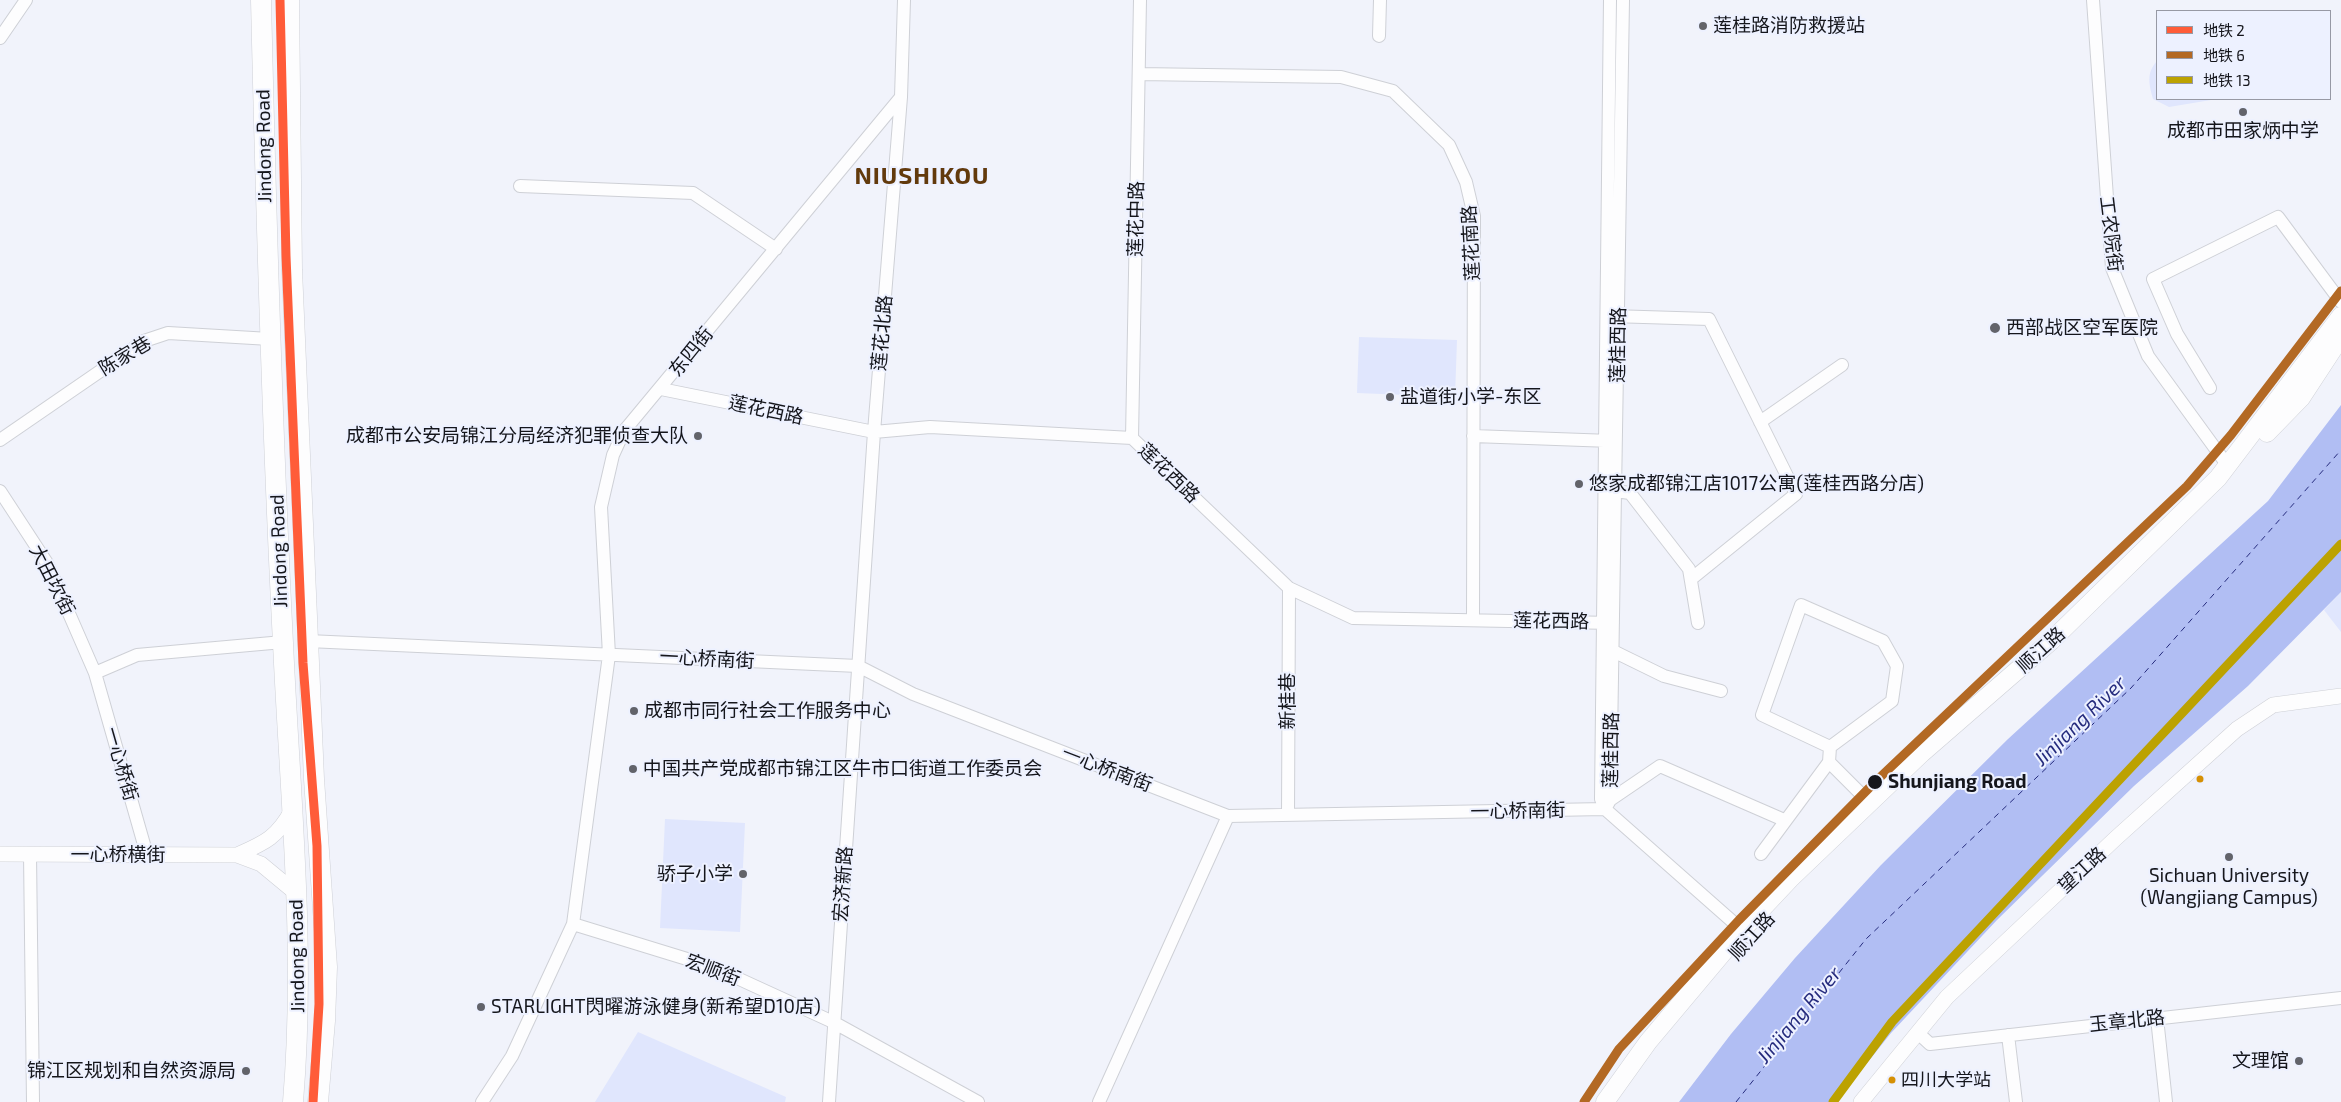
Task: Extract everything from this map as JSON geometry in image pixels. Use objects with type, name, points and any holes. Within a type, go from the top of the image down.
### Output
[{"type":"main road","name":"Jindong Road","points":[[261,0],[270,339],[297,917],[299,994],[293,1102]]},
{"type":"main road","name":"Jindong Road","points":[[289,0],[292,270],[315,808],[327,967],[325,1021],[318,1102]]},
{"type":"main road","name":"顺江路","points":[[1617,1102],[1656,1048],[1790,879],[1869,802],[2052,641],[2183,514],[2228,466],[2341,316]]},
{"type":"main road","name":"顺江路","points":[[1605,1102],[1648,1042],[1746,934],[1866,820],[1980,716],[2058,649],[2210,501],[2268,432],[2301,398],[2341,336]]},
{"type":"main road","points":[[292,810],[315,808]]},
{"type":"main road","points":[[297,917],[323,915]]},
{"type":"street","points":[[0,38],[26,0]]},
{"type":"street","name":"莲花北路","points":[[858,666],[874,432],[901,97],[904,0]]},
{"type":"street","name":"莲花中路","points":[[1132,438],[1140,0]]},
{"type":"street","points":[[1379,36],[1380,0]]},
{"type":"street","name":"莲桂西路","points":[[1610,0],[1612,316]]},
{"type":"street","name":"莲桂西路","points":[[1608,805],[1613,651],[1608,623],[1612,316],[1623,0]]},
{"type":"street","name":"工农院街","points":[[2093,0],[2112,268],[2148,356],[2228,466]]},
{"type":"street","name":"莲花南路","points":[[1139,74],[1341,76],[1393,91],[1449,145],[1466,182],[1474,216],[1473,620]]},
{"type":"street","name":"东四街","points":[[482,1102],[512,1056],[573,924],[609,655],[601,507],[613,455],[624,432],[901,97]]},
{"type":"street","points":[[520,186],[693,193],[776,249]]},
{"type":"street","points":[[2210,388],[2177,334],[2153,279],[2278,217],[2341,302]]},
{"type":"street","points":[[1612,316],[1709,319],[1796,494],[1691,579]]},
{"type":"street","name":"陈家巷","points":[[0,440],[144,340],[168,333],[270,339]]},
{"type":"street","points":[[1760,422],[1842,365]]},
{"type":"street","name":"莲花西路","points":[[661,388],[874,432],[930,427],[1132,438],[1289,588],[1353,618],[1608,623]]},
{"type":"street","points":[[1473,436],[1610,441]]},
{"type":"street","name":"莲桂西路","points":[[1608,805],[1601,799],[1615,491],[1610,441]]},
{"type":"street","name":"大田坎街","points":[[0,491],[47,563],[95,673]]},
{"type":"street","points":[[1615,491],[1630,492],[1690,570],[1698,623]]},
{"type":"street","name":"新桂巷","points":[[1288,815],[1289,588]]},
{"type":"street","points":[[1801,605],[1883,640],[1897,666],[1892,701],[1830,747],[1762,715],[1801,605]]},
{"type":"street","name":"一心桥南街","points":[[308,641],[858,666],[913,694],[1228,816],[1608,805]]},
{"type":"street","points":[[95,673],[137,655],[283,642]]},
{"type":"street","points":[[1613,651],[1664,676],[1721,691]]},
{"type":"street","name":"宏济新路","points":[[829,1102],[858,666]]},
{"type":"street","name":"一心桥街","points":[[95,673],[147,855]]},
{"type":"street","name":"望江路","points":[[1861,1102],[1947,997],[2116,838],[2237,729],[2273,704],[2341,696]]},
{"type":"street","points":[[1761,854],[1784,820],[1830,762],[1830,747]]},
{"type":"street","points":[[1830,762],[1869,802]]},
{"type":"street","points":[[1746,934],[1608,805],[1660,766],[1784,820]]},
{"type":"street","name":"一心桥横街","points":[[237,855],[269,840],[283,827],[292,810]]},
{"type":"street","points":[[1099,1102],[1228,816]]},
{"type":"street","name":"一心桥横街","points":[[0,854],[237,855],[261,864],[296,893]]},
{"type":"street","points":[[30,854],[33,1102]]},
{"type":"street","name":"宏顺街","points":[[573,924],[713,967],[833,1022],[978,1102]]},
{"type":"street","name":"玉章北路","points":[[1918,1033],[1930,1044],[2341,998]]},
{"type":"street","points":[[2157,1018],[2166,1102]]},
{"type":"street","points":[[2008,1034],[2016,1102]]},
{"type":"shaded area","points":[[2156,62],[2156,100],[2211,100],[2169,107],[2153,99],[2150,74]]},
{"type":"shaded area","points":[[1359,337],[1457,340],[1455,397],[1357,393]]},
{"type":"shaded area","points":[[2341,592],[2341,632],[2324,610]]},
{"type":"shaded area","points":[[665,819],[745,823],[740,932],[660,928]]},
{"type":"shaded area","points":[[638,1032],[786,1097],[785,1102],[595,1102]]},
{"type":"water","name":"Jinjiang River","points":[[2341,405],[2341,592],[2248,686],[2134,786],[1997,920],[1891,1033],[1836,1102],[1679,1102],[1731,1034],[1795,958],[1881,865],[2008,739],[2268,501]]},
{"type":"ferry route","points":[[1736,1102],[1866,939],[2131,688],[2341,450]]},
{"type":"metro line","name":"2","points":[[280,0],[286,256],[303,663],[317,846],[319,1004],[313,1102]]},
{"type":"metro line","name":"6","points":[[1584,1102],[1619,1049],[1739,920],[1874,783],[2187,486],[2231,435],[2341,291]]},
{"type":"metro line","name":"13","points":[[1833,1102],[1892,1022],[2341,544]]},
{"type":"place","name":"莲桂路消防救援站","points":[[1703,26]]},
{"type":"place","name":"成都市田家炳中学","points":[[2243,112]]},
{"type":"place","name":"西部战区空军医院","points":[[1995,328]]},
{"type":"place","name":"盐道街小学-东区","points":[[1390,397]]},
{"type":"place","name":"成都市公安局锦江分局经济犯罪侦查大队","points":[[698,436]]},
{"type":"place","name":"悠家成都锦江店1017公寓(莲桂西路分店)","points":[[1579,484]]},
{"type":"place","name":"成都市同行社会工作服务中心","points":[[634,711]]},
{"type":"place","name":"中国共产党成都市锦江区牛市口街道工作委员会","points":[[633,769]]},
{"type":"place","name":"Shunjiang Road","points":[[1875,782]]},
{"type":"place","name":"Sichuan University (Wangjiang Campus)","points":[[2229,857]]},
{"type":"place","name":"骄子小学","points":[[743,874]]},
{"type":"place","name":"STARLIGHT閃曜游泳健身(新希望D10店)","points":[[481,1007]]},
{"type":"place","name":"文理馆","points":[[2299,1061]]},
{"type":"place","name":"锦江区规划和自然资源局","points":[[246,1071]]},
{"type":"place","name":"四川大学站","points":[[1892,1080]]},
{"type":"district","name":"NIUSHIKOU","points":[[922,176]]}]
